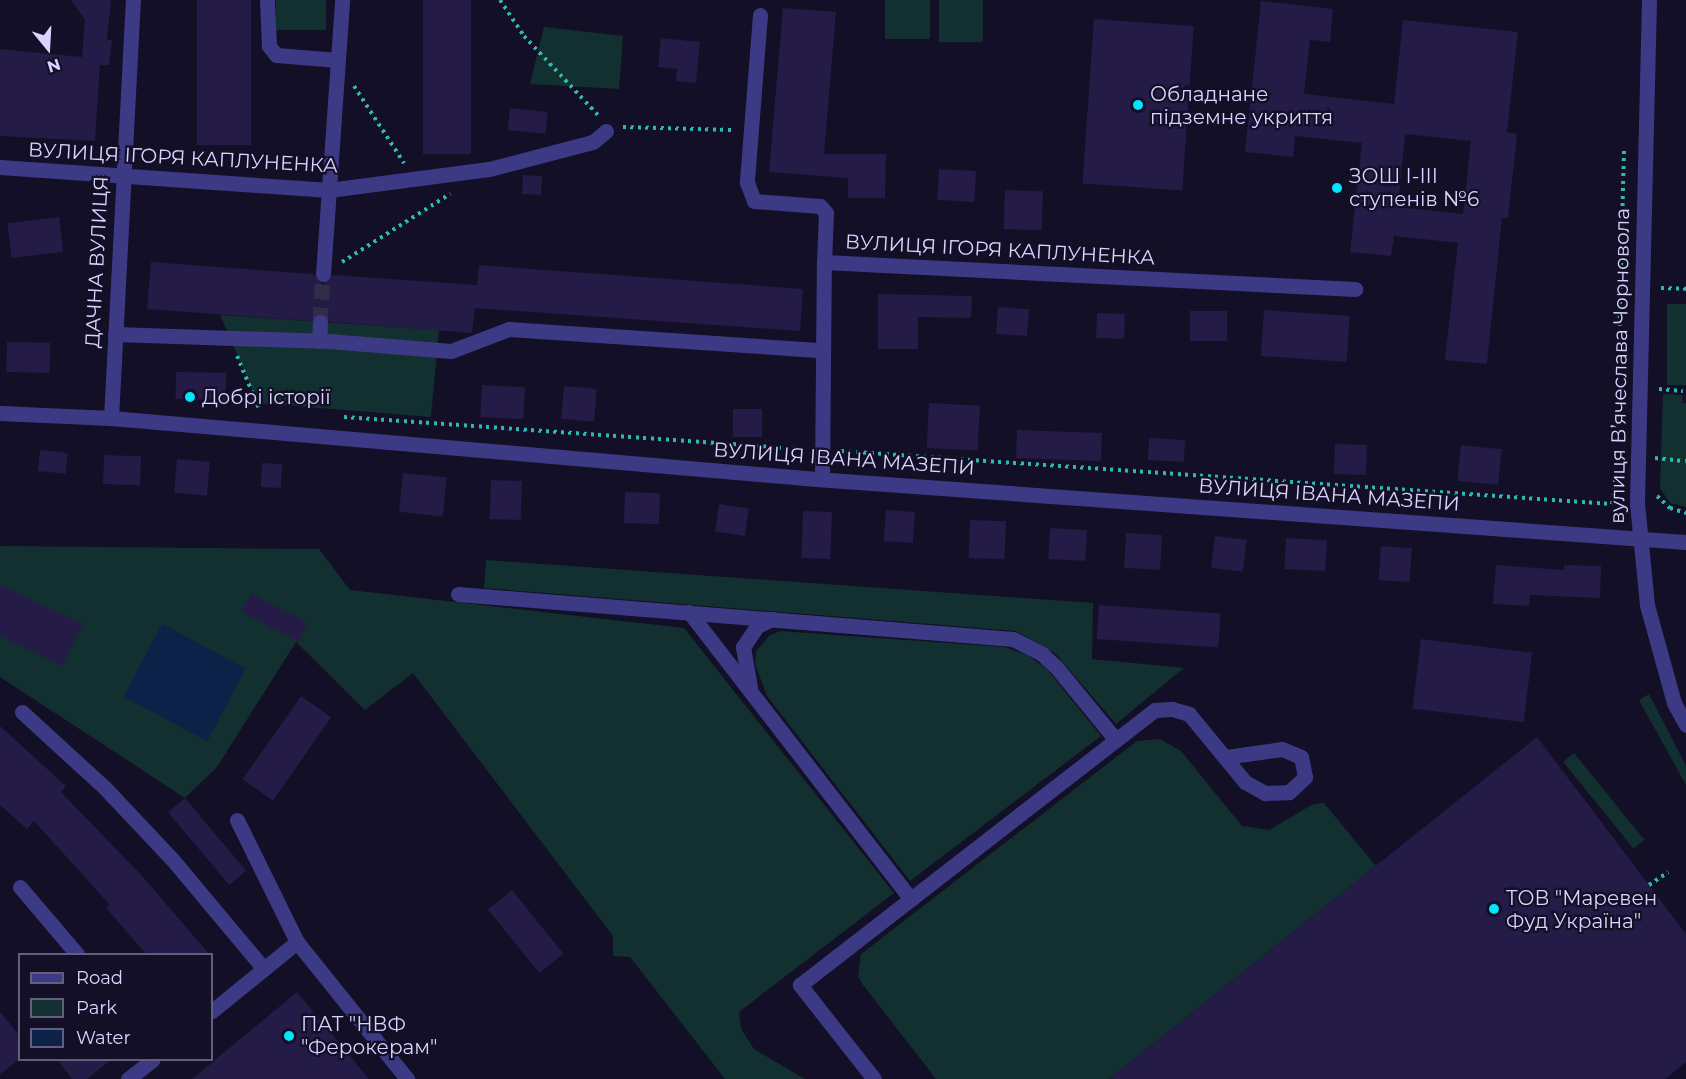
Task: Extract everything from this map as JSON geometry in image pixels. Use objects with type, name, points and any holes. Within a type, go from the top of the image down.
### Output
[{"type":"street","name":"ДАЧНА ВУЛИЦЯ","points":[[111,418],[133,0]]},
{"type":"street","points":[[267,0],[269,46],[276,55],[338,60]]},
{"type":"street","points":[[323,274],[342,0]]},
{"type":"street","name":"вулиця Вʼячеслава Чорновола","points":[[1650,0],[1636,446],[1639,539],[1647,605],[1658,652],[1674,703],[1686,725]]},
{"type":"street","points":[[760,15],[747,182],[754,201],[820,206],[826,213],[824,262]]},
{"type":"street","name":"ВУЛИЦЯ ІГОРЯ КАПЛУНЕНКА","points":[[0,167],[122,178],[329,190],[489,169],[594,142],[606,130]]},
{"type":"street","name":"ВУЛИЦЯ ІГОРЯ КАПЛУНЕНКА","points":[[822,479],[821,350],[824,262],[1355,289]]},
{"type":"street","points":[[319,341],[320,322]]},
{"type":"street","points":[[115,334],[319,341],[451,351],[509,329],[821,350]]},
{"type":"street","name":"ВУЛИЦЯ ІВАНА МАЗЕПИ","points":[[0,413],[111,418],[822,479],[1686,542]]},
{"type":"street","points":[[458,594],[1013,639],[1042,654],[1057,668],[1116,740]]},
{"type":"street","points":[[689,612],[911,899]]},
{"type":"street","points":[[752,694],[743,647],[757,626],[772,619]]},
{"type":"street","points":[[874,1079],[800,985],[1155,710],[1172,709],[1189,714],[1245,782],[1265,793],[1288,792],[1305,777],[1301,757],[1282,749],[1225,757]]},
{"type":"street","points":[[22,712],[105,789],[165,851],[264,969]]},
{"type":"street","points":[[237,820],[297,942],[406,1079]]},
{"type":"street","points":[[20,887],[76,953]]},
{"type":"street","points":[[213,1010],[297,942]]},
{"type":"street","points":[[128,1079],[150,1061]]},
{"type":"path","points":[[500,0],[524,36],[576,90],[606,130],[652,126],[751,130]]},
{"type":"path","points":[[338,60],[416,180]]},
{"type":"path","points":[[1619,348],[1624,148]]},
{"type":"path","points":[[323,274],[459,188]]},
{"type":"path","points":[[1661,288],[1686,289]]},
{"type":"path","points":[[229,338],[260,411]]},
{"type":"path","points":[[1658,389],[1683,391]]},
{"type":"path","points":[[1612,504],[1617,455]]},
{"type":"path","points":[[1656,470],[1655,458],[1686,461]]},
{"type":"path","points":[[1656,489],[1657,497],[1670,508],[1686,513]]},
{"type":"path","points":[[1649,885],[1668,872]]},
{"type":"green space","points":[[276,0],[326,0],[326,30],[276,30]]},
{"type":"green space","points":[[885,0],[930,0],[930,39],[885,39]]},
{"type":"green space","points":[[939,0],[983,0],[983,42],[939,42]]},
{"type":"green space","points":[[544,27],[623,36],[619,89],[530,84]]},
{"type":"green space","points":[[1667,304],[1686,304],[1686,385],[1667,385]]},
{"type":"green space","points":[[220,315],[439,330],[431,417],[258,403]]},
{"type":"green space","points":[[1663,394],[1683,395],[1682,403],[1686,403],[1686,507],[1670,503],[1660,488]]},
{"type":"green space","points":[[0,546],[319,549],[350,590],[684,628],[894,893],[739,1012],[741,1029],[754,1049],[805,1079],[725,1079],[630,957],[613,956],[613,936],[413,673],[365,710],[296,642],[217,767],[185,798],[0,677]]},
{"type":"green space","points":[[486,560],[1093,603],[1092,659],[1184,668],[1116,724],[1055,653],[1016,631],[484,588]]},
{"type":"green space","points":[[780,631],[1005,647],[1027,655],[1046,668],[1101,736],[910,881],[767,696],[755,664],[756,651],[770,635]]},
{"type":"green space","points":[[1649,694],[1686,766],[1686,785],[1639,700]]},
{"type":"green space","points":[[1160,739],[1181,751],[1242,826],[1269,830],[1313,804],[1324,803],[1376,866],[1109,1079],[936,1079],[863,985],[858,976],[861,954],[1137,741]]},
{"type":"green space","points":[[1574,753],[1644,840],[1634,849],[1563,762]]},
{"type":"water","points":[[162,624],[246,669],[207,741],[124,696]]},
{"type":"building","points":[[71,0],[111,0],[107,40],[112,40],[109,65],[100,65],[95,141],[0,136],[0,49],[82,57],[85,19]]},
{"type":"building","points":[[197,0],[251,0],[251,145],[197,145]]},
{"type":"building","points":[[423,0],[471,0],[471,154],[423,154]]},
{"type":"building","points":[[1261,1],[1333,9],[1330,42],[1310,40],[1304,94],[1394,104],[1403,20],[1518,32],[1507,132],[1517,134],[1508,218],[1502,218],[1487,364],[1445,360],[1458,243],[1394,236],[1391,256],[1350,252],[1362,143],[1295,136],[1293,157],[1245,152]],"holes":[[[1405,134],[1471,141],[1463,214],[1398,207]]]},
{"type":"building","points":[[783,8],[836,12],[824,154],[886,154],[885,198],[848,198],[848,178],[769,172]]},
{"type":"building","name":"Обладнане підземне укриття","points":[[1094,19],[1194,26],[1182,191],[1082,184]]},
{"type":"building","points":[[661,38],[700,42],[696,83],[676,81],[677,69],[658,67]]},
{"type":"building","points":[[510,108],[548,112],[545,134],[508,130]]},
{"type":"building","points":[[939,169],[976,171],[974,202],[937,200]]},
{"type":"building","points":[[523,175],[542,176],[541,195],[522,194]]},
{"type":"building","points":[[1005,190],[1043,191],[1042,230],[1004,229]]},
{"type":"building","points":[[59,217],[63,252],[12,258],[7,223]]},
{"type":"building","points":[[151,262],[313,274],[323,284],[333,275],[477,285],[479,265],[803,289],[800,331],[475,308],[472,333],[330,322],[321,312],[310,321],[147,309]]},
{"type":"building","points":[[878,294],[972,296],[971,318],[918,317],[918,349],[878,349]]},
{"type":"building","points":[[998,307],[1029,309],[1027,336],[996,334]]},
{"type":"building","points":[[1264,310],[1350,316],[1347,362],[1261,356]]},
{"type":"building","points":[[1190,311],[1227,311],[1227,341],[1190,341]]},
{"type":"building","points":[[1097,313],[1125,314],[1124,339],[1096,338]]},
{"type":"building","points":[[7,342],[50,343],[49,373],[6,372]]},
{"type":"building","points":[[176,372],[226,373],[226,400],[176,399]]},
{"type":"building","points":[[482,385],[525,387],[523,419],[480,417]]},
{"type":"building","points":[[564,386],[597,389],[594,422],[561,419]]},
{"type":"building","points":[[929,403],[980,406],[978,451],[927,448]]},
{"type":"building","points":[[733,409],[762,409],[762,437],[733,437]]},
{"type":"building","points":[[1017,430],[1102,433],[1101,461],[1016,458]]},
{"type":"building","points":[[1149,438],[1185,440],[1184,462],[1148,460]]},
{"type":"building","points":[[1335,444],[1367,445],[1366,475],[1334,474]]},
{"type":"building","points":[[1461,445],[1502,449],[1498,485],[1457,481]]},
{"type":"building","points":[[40,450],[68,453],[66,474],[38,471]]},
{"type":"building","points":[[104,455],[141,456],[140,485],[103,484]]},
{"type":"building","points":[[177,459],[210,462],[207,496],[174,493]]},
{"type":"building","points":[[262,463],[282,464],[281,488],[261,487]]},
{"type":"building","points":[[403,473],[447,478],[443,516],[399,512]]},
{"type":"building","points":[[491,480],[522,481],[521,520],[490,519]]},
{"type":"building","points":[[625,492],[660,493],[659,524],[624,523]]},
{"type":"building","points":[[719,504],[749,508],[745,536],[715,532]]},
{"type":"building","points":[[886,510],[915,512],[913,543],[884,541]]},
{"type":"building","points":[[803,511],[832,512],[830,559],[801,558]]},
{"type":"building","points":[[970,520],[1006,521],[1005,559],[969,558]]},
{"type":"building","points":[[1050,528],[1087,530],[1085,561],[1048,559]]},
{"type":"building","points":[[1126,533],[1162,535],[1160,570],[1124,568]]},
{"type":"building","points":[[1215,536],[1247,540],[1243,572],[1211,568]]},
{"type":"building","points":[[1286,538],[1327,540],[1325,571],[1284,569]]},
{"type":"building","points":[[1381,546],[1412,548],[1410,582],[1379,580]]},
{"type":"building","points":[[1496,565],[1564,570],[1564,565],[1601,566],[1600,598],[1530,595],[1529,606],[1493,604]]},
{"type":"building","points":[[0,585],[83,624],[62,666],[0,636]]},
{"type":"building","points":[[251,593],[308,623],[298,642],[241,612]]},
{"type":"building","points":[[1099,605],[1221,614],[1218,647],[1097,639]]},
{"type":"building","points":[[1421,639],[1532,653],[1524,722],[1412,708]]},
{"type":"building","points":[[301,696],[331,717],[273,801],[242,780]]},
{"type":"building","points":[[0,726],[66,786],[61,792],[143,877],[208,953],[145,953],[106,908],[110,905],[34,821],[27,829],[0,805]]},
{"type":"building","name":"ТОВ \"Маревен Фуд Україна\"","points":[[1537,737],[1686,934],[1686,1062],[1665,1079],[1109,1079]]},
{"type":"building","points":[[185,798],[246,871],[229,885],[168,812]]},
{"type":"building","points":[[512,890],[564,954],[540,973],[488,910]]},
{"type":"building","name":"ПАТ \"НВФ \"Ферокерам\"","points":[[297,992],[369,1079],[192,1079]]},
{"type":"building","points":[[0,1012],[18,1034],[18,1060],[0,1074]]},
{"type":"building","points":[[58,1061],[110,1061],[87,1079],[72,1079]]},
{"type":"tunnel","points":[[320,322],[323,274]]},
{"type":"place","name":"Обладнане підземне укриття","points":[[1138,105]]},
{"type":"place","name":"ЗОШ І-ІІІ ступенів №6","points":[[1337,188]]},
{"type":"place","name":"Добрі історії","points":[[190,397]]},
{"type":"place","name":"ТОВ \"Маревен Фуд Україна\"","points":[[1494,909]]},
{"type":"place","name":"ПАТ \"НВФ \"Ферокерам\"","points":[[289,1036]]}]
